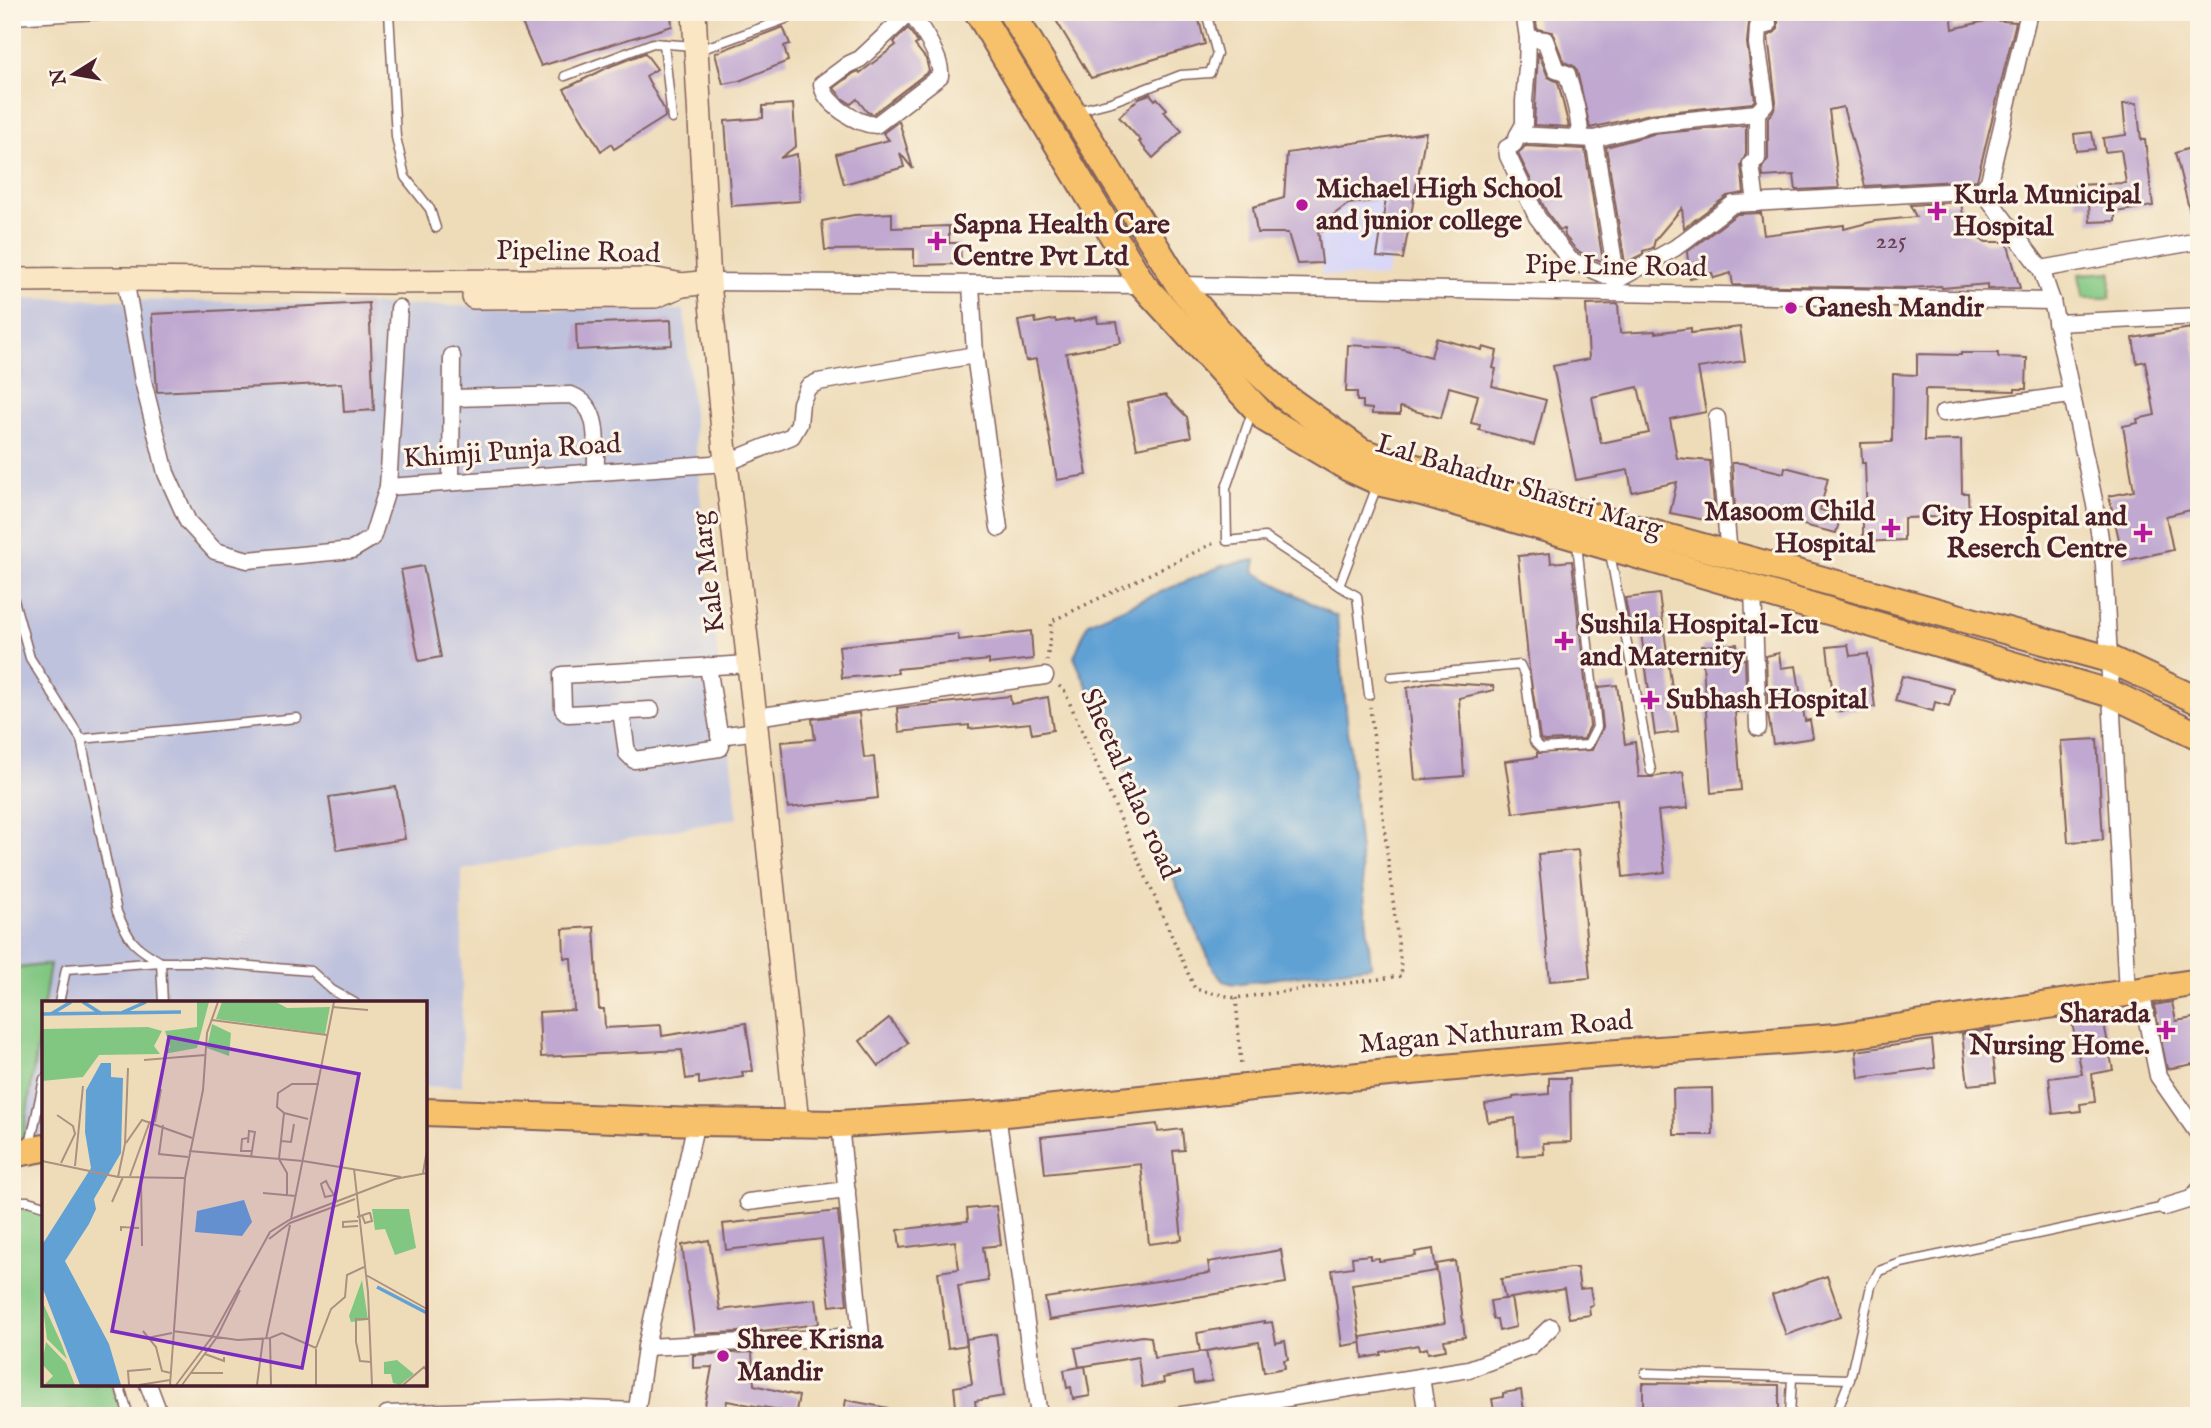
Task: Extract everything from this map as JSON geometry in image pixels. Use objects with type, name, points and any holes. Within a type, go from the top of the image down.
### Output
[{"type":"main road","name":"Kale Marg","points":[[694,12],[709,282],[797,1123]]},
{"type":"main road","name":"Lal Bahadur Shastri Marg","points":[[978,12],[1143,285],[1266,419],[1349,468],[1382,471],[1729,555],[2109,659],[2199,701]]},
{"type":"main road","name":"Lal Bahadur Shastri Marg","points":[[1011,12],[1179,285],[1236,351],[1285,397],[1362,452],[1382,471],[1422,492],[2112,694],[2199,737]]},
{"type":"main road","name":"Pipeline Road","points":[[12,280],[126,284],[389,282],[610,288],[656,280],[682,285],[709,282]]},
{"type":"main road","points":[[12,290],[126,284]]},
{"type":"main road","name":"Magan Nathuram Road","points":[[427,1112],[696,1122],[840,1124],[997,1114],[1550,1058],[1838,1037],[2199,982]]},
{"type":"street","points":[[910,12],[941,67],[940,75],[876,125],[850,117],[826,95],[822,84],[860,59],[910,12]]},
{"type":"street","points":[[1524,12],[1528,38],[1524,124],[1514,144],[1507,148],[1508,156],[1536,217],[1570,260],[1618,280]]},
{"type":"street","points":[[1756,203],[1751,164],[1757,159],[1757,113],[1766,103],[1757,44],[1758,27],[1768,25],[1767,12]]},
{"type":"street","points":[[1618,280],[1675,248],[1733,204],[1982,190],[1989,181],[2029,12]]},
{"type":"street","points":[[1528,38],[1545,40],[1556,70],[1567,74],[1573,102],[1587,139],[1618,280]]},
{"type":"street","points":[[1518,135],[1587,139],[1651,124],[1757,113]]},
{"type":"street","points":[[1982,190],[2041,269],[2052,301],[2095,505],[2104,565],[2134,992],[2158,1076],[2199,1135]]},
{"type":"street","points":[[2041,269],[2199,241]]},
{"type":"street","name":"Pipeline Road","points":[[709,282],[1143,285]]},
{"type":"street","name":"Khimji Punja Road","points":[[126,284],[144,381],[166,473],[188,522],[215,551],[248,560],[352,550],[372,538],[388,487],[726,463],[792,436],[799,424],[801,403],[808,387],[818,382],[975,355]]},
{"type":"street","points":[[971,284],[975,355],[999,528]]},
{"type":"street","name":"Pipe Line Road","points":[[1179,285],[2052,301]]},
{"type":"street","points":[[388,487],[399,308]]},
{"type":"street","points":[[2056,323],[2199,316]]},
{"type":"street","points":[[451,482],[452,356]]},
{"type":"street","points":[[453,398],[571,395],[584,400],[592,413],[596,472]]},
{"type":"street","points":[[1943,413],[2070,395]]},
{"type":"street","points":[[1717,418],[1729,555]]},
{"type":"street","points":[[1753,589],[1758,728]]},
{"type":"street","points":[[652,710],[568,714],[563,709],[562,675],[750,664]]},
{"type":"street","points":[[621,711],[627,753],[634,760],[716,750],[721,746],[708,666]]},
{"type":"street","points":[[719,736],[756,724],[1045,676]]},
{"type":"street","points":[[997,1114],[1039,1416]]},
{"type":"street","points":[[387,1414],[559,1408],[636,1414],[646,1346],[696,1122]]},
{"type":"street","points":[[646,1346],[862,1336],[840,1124]]},
{"type":"street","points":[[748,1202],[847,1190]]},
{"type":"street","points":[[2165,1207],[2190,1199],[2199,1190]]},
{"type":"street","points":[[1176,1416],[1469,1369],[1531,1346],[1552,1327]]},
{"type":"street","points":[[1421,1377],[1427,1416]]},
{"type":"street","points":[[149,1386],[160,1416]]},
{"type":"lane","points":[[12,20],[115,12]]},
{"type":"lane","points":[[389,12],[399,150],[405,177],[430,209],[436,228]]},
{"type":"lane","points":[[1072,112],[1111,102],[1181,75],[1210,73],[1217,54],[1206,12]]},
{"type":"lane","points":[[565,76],[653,43],[708,47],[791,17]]},
{"type":"lane","points":[[664,44],[672,119]]},
{"type":"lane","points":[[1254,406],[1226,488],[1227,541],[1265,537],[1357,596],[1369,695]]},
{"type":"lane","points":[[1339,586],[1382,471]]},
{"type":"lane","points":[[1391,677],[1520,665],[1525,676],[1534,741],[1541,748],[1588,745],[1597,727],[1577,537]]},
{"type":"lane","points":[[1609,547],[1651,771]]},
{"type":"lane","points":[[12,593],[30,658],[81,739],[117,912],[129,939],[139,950],[161,962]]},
{"type":"lane","points":[[81,739],[297,718]]},
{"type":"lane","points":[[161,962],[163,1001]]},
{"type":"lane","points":[[59,1001],[66,969],[161,962],[202,962],[311,971],[332,990],[351,1001]]},
{"type":"lane","points":[[28,1151],[42,1088]]},
{"type":"lane","points":[[12,1201],[29,1200],[42,1205]]},
{"type":"lane","points":[[1835,1416],[1850,1379],[1871,1286],[1879,1271],[1901,1263],[2165,1207]]},
{"type":"lane","points":[[1645,1373],[1850,1379]]},
{"type":"lane","points":[[1790,1416],[1792,1378]]},
{"type":"lane","points":[[121,1386],[129,1416]]},
{"type":"path","name":"Sheetal talao road","points":[[1227,541],[1213,544],[1052,621],[1045,676],[1064,690],[1195,989],[1236,998],[1402,976],[1369,695]]},
{"type":"path","points":[[1236,998],[1243,1088]]},
{"type":"shaded area","points":[[1386,199],[1377,257],[1391,258],[1386,277],[1322,275],[1318,230],[1324,222],[1348,204]]},
{"type":"shaded area","points":[[12,298],[684,310],[707,573],[738,818],[462,870],[462,1086],[427,1087],[427,1001],[44,1001],[50,964],[12,969]]},
{"type":"shaded area","points":[[42,1016],[42,1134],[23,1138]]},
{"type":"green space","points":[[2111,272],[2110,298],[2083,298],[2079,274]]},
{"type":"green space","points":[[50,964],[44,1001],[42,1001],[23,1138],[12,1139],[12,969]]},
{"type":"green space","points":[[12,1209],[35,1210],[42,1213],[42,1386],[113,1386],[122,1416],[97,1416],[72,1410],[53,1416],[12,1416]]},
{"type":"water","points":[[1256,560],[1254,572],[1337,617],[1371,966],[1234,984],[1223,981],[1214,970],[1074,657],[1088,623],[1224,565]]},
{"type":"building","points":[[517,12],[671,12],[672,26],[541,66]]},
{"type":"building","points":[[1051,12],[1197,12],[1205,44],[1091,78]]},
{"type":"building","points":[[1535,12],[1586,12],[1586,16],[1603,12],[1757,12],[1757,17],[1749,23],[1747,43],[1755,100],[1752,103],[1650,114],[1590,128],[1577,71],[1574,66],[1564,62],[1552,32],[1537,29]]},
{"type":"building","points":[[1778,12],[1951,12],[1953,29],[1989,20],[2016,22],[1977,180],[1865,186],[1843,107],[1829,110],[1839,188],[1796,190],[1794,175],[1763,177],[1762,168],[1768,159],[1768,117],[1776,102],[1768,36],[1778,29]]},
{"type":"building","points":[[783,27],[790,44],[784,46],[788,61],[739,81],[723,84],[715,53]]},
{"type":"building","points":[[908,28],[918,43],[915,45],[926,59],[929,71],[873,114],[867,112],[857,99],[851,104],[842,98],[834,88],[854,73],[860,73],[896,45],[894,42]]},
{"type":"building","points":[[1538,52],[1548,77],[1558,82],[1569,127],[1534,125]]},
{"type":"building","points":[[645,53],[657,69],[646,76],[664,109],[665,117],[614,149],[611,144],[601,151],[564,89]]},
{"type":"building","points":[[1150,94],[1167,109],[1164,112],[1182,131],[1153,158],[1119,117],[1139,98]]},
{"type":"building","points":[[2137,103],[2141,140],[2145,140],[2153,206],[2115,212],[2115,221],[2090,222],[2089,204],[2076,204],[2075,185],[2126,183],[2121,150],[2105,152],[2103,138],[2126,135],[2123,104]]},
{"type":"building","points":[[793,104],[796,146],[780,158],[797,154],[800,201],[731,206],[725,121],[763,118],[763,106]]},
{"type":"building","points":[[899,121],[913,169],[900,153],[904,167],[844,184],[836,154],[889,140],[883,133]]},
{"type":"building","points":[[1746,125],[1746,154],[1741,165],[1744,193],[1727,196],[1684,228],[1682,208],[1655,240],[1653,248],[1625,263],[1606,147],[1653,134]]},
{"type":"building","name":"Michael High School and junior college","points":[[1426,132],[1403,259],[1377,257],[1386,199],[1348,204],[1324,222],[1324,231],[1318,230],[1322,263],[1297,264],[1288,233],[1257,233],[1253,207],[1284,198],[1287,153]]},
{"type":"building","points":[[2092,132],[2095,149],[2076,151],[2074,134]]},
{"type":"building","points":[[2199,145],[2199,224],[2193,224],[2175,153]]},
{"type":"building","points":[[1525,146],[1585,149],[1603,262],[1577,251],[1565,236],[1564,229],[1560,230],[1546,211],[1518,154]]},
{"type":"building","points":[[1961,202],[1966,233],[1986,242],[2007,242],[2020,288],[1987,289],[1988,284],[1942,288],[1733,285],[1731,273],[1714,278],[1712,273],[1690,278],[1687,252],[1737,214],[1761,213],[1764,235],[1844,225],[1844,229],[1875,221],[1916,217],[1910,205]]},
{"type":"building","points":[[892,213],[892,228],[949,226],[949,243],[960,243],[961,264],[914,265],[914,249],[825,250],[822,221],[854,215]]},
{"type":"building","points":[[369,303],[374,410],[344,412],[342,383],[157,392],[152,314]]},
{"type":"building","points":[[1618,304],[1620,333],[1655,333],[1691,328],[1691,333],[1740,327],[1745,361],[1698,368],[1706,412],[1670,419],[1677,458],[1710,461],[1714,503],[1709,502],[1705,520],[1670,513],[1677,482],[1632,492],[1628,470],[1576,480],[1553,366],[1589,359],[1586,305]],"holes":[[[1638,387],[1649,433],[1601,443],[1592,397]]]},
{"type":"building","points":[[1097,317],[1098,323],[1117,322],[1121,343],[1066,353],[1087,475],[1057,480],[1036,359],[1026,361],[1018,321],[1035,318],[1036,323],[1055,319],[1056,322],[1073,319],[1074,322]]},
{"type":"building","points":[[671,320],[672,345],[577,350],[576,324]]},
{"type":"building","points":[[2191,328],[2199,370],[2199,508],[2166,516],[2173,550],[2124,561],[2109,496],[2134,491],[2123,426],[2155,415],[2145,361],[2137,363],[2133,338]]},
{"type":"building","points":[[1436,338],[1482,350],[1483,347],[1497,351],[1492,386],[1546,400],[1534,445],[1479,430],[1480,425],[1471,423],[1478,395],[1449,387],[1441,418],[1400,407],[1400,415],[1372,414],[1372,409],[1363,408],[1363,401],[1357,401],[1357,392],[1346,392],[1348,345],[1399,348],[1431,357]]},
{"type":"building","points":[[1998,353],[1998,357],[2027,358],[2026,389],[1925,389],[1924,441],[1961,440],[1962,493],[1968,493],[1969,516],[1904,518],[1904,540],[1863,542],[1863,520],[1867,521],[1865,463],[1862,463],[1861,443],[1892,442],[1893,374],[1917,375],[1917,354]]},
{"type":"building","points":[[1165,395],[1187,417],[1191,437],[1137,448],[1127,403]]},
{"type":"building","points":[[1732,463],[1784,473],[1785,467],[1828,478],[1820,510],[1841,515],[1836,533],[1735,508]]},
{"type":"building","name":"Sushila Hospital-Icu and Maternity","points":[[1550,553],[1551,563],[1572,561],[1590,726],[1584,739],[1544,741],[1540,738],[1529,668],[1518,556]]},
{"type":"building","points":[[423,566],[441,657],[419,661],[401,570]]},
{"type":"building","points":[[1659,594],[1678,732],[1655,735],[1640,625],[1630,626],[1625,598]]},
{"type":"building","points":[[1031,631],[1033,659],[989,664],[989,660],[897,669],[898,673],[842,678],[839,646],[958,634],[959,640]]},
{"type":"building","points":[[1737,644],[1738,660],[1745,659],[1747,711],[1735,712],[1741,790],[1711,793],[1702,646]]},
{"type":"building","points":[[1848,645],[1850,656],[1868,654],[1875,707],[1835,712],[1827,647]]},
{"type":"building","points":[[1779,653],[1781,668],[1796,666],[1805,721],[1810,720],[1813,738],[1773,744],[1768,714],[1766,656]]},
{"type":"building","points":[[1902,676],[1954,689],[1949,706],[1935,702],[1933,711],[1895,701]]},
{"type":"building","points":[[1432,682],[1493,686],[1494,690],[1459,698],[1464,776],[1415,780],[1407,688]]},
{"type":"building","points":[[1617,685],[1625,744],[1635,742],[1639,777],[1683,772],[1688,808],[1658,811],[1665,872],[1623,877],[1617,799],[1513,813],[1505,761],[1537,757],[1537,753],[1592,750],[1603,727],[1599,687]]},
{"type":"building","points":[[1010,696],[1011,704],[1048,697],[1053,730],[1032,734],[1030,723],[969,729],[969,725],[899,732],[897,708]]},
{"type":"building","points":[[859,713],[864,758],[874,757],[878,798],[788,808],[781,742],[815,739],[812,719]]},
{"type":"building","points":[[2097,739],[2103,840],[2068,842],[2061,741]]},
{"type":"building","points":[[396,787],[405,839],[337,850],[329,797]]},
{"type":"building","points":[[1578,850],[1590,978],[1550,981],[1538,854]]},
{"type":"building","points":[[594,927],[599,1009],[604,1009],[605,1028],[661,1025],[662,1036],[746,1023],[753,1071],[742,1072],[743,1077],[699,1084],[699,1077],[686,1079],[682,1050],[541,1057],[539,1012],[574,1010],[571,958],[564,958],[563,929]]},
{"type":"building","points":[[2172,1002],[2176,1021],[2199,1017],[2199,1063],[2167,1069],[2154,1005]]},
{"type":"building","points":[[2102,1013],[2113,1070],[2092,1074],[2095,1102],[2080,1104],[2081,1111],[2053,1114],[2049,1078],[2082,1074],[2071,1017]]},
{"type":"building","points":[[889,1018],[908,1043],[879,1066],[860,1041]]},
{"type":"building","points":[[1990,1030],[1996,1082],[1968,1085],[1962,1034]]},
{"type":"building","points":[[1932,1040],[1935,1068],[1859,1078],[1856,1051]]},
{"type":"building","points":[[1549,1078],[1570,1078],[1571,1142],[1543,1143],[1544,1154],[1518,1156],[1515,1118],[1488,1122],[1485,1104],[1513,1097],[1549,1094]]},
{"type":"building","points":[[1712,1088],[1713,1135],[1674,1135],[1673,1089]]},
{"type":"building","points":[[1157,1124],[1158,1132],[1182,1129],[1184,1150],[1173,1151],[1182,1240],[1149,1244],[1141,1164],[1045,1174],[1041,1137]]},
{"type":"building","points":[[996,1206],[1001,1245],[983,1247],[988,1281],[958,1286],[967,1345],[948,1348],[938,1272],[959,1269],[955,1241],[900,1248],[898,1230],[968,1221],[967,1209]]},
{"type":"building","points":[[838,1211],[847,1304],[830,1306],[822,1239],[726,1250],[723,1224]]},
{"type":"building","points":[[709,1240],[720,1310],[816,1299],[819,1324],[761,1331],[694,1334],[682,1245]]},
{"type":"building","points":[[1433,1249],[1436,1271],[1352,1284],[1361,1343],[1342,1346],[1332,1270],[1353,1267],[1352,1257],[1370,1255],[1370,1259],[1379,1258],[1379,1261],[1416,1256],[1415,1252]]},
{"type":"building","points":[[1281,1250],[1286,1283],[1049,1320],[1045,1298],[1210,1273],[1208,1262]]},
{"type":"building","points":[[1455,1261],[1465,1337],[1444,1340],[1446,1350],[1428,1353],[1427,1348],[1419,1350],[1418,1345],[1363,1358],[1361,1337],[1445,1323],[1436,1264]]},
{"type":"building","points":[[1577,1268],[1580,1289],[1590,1288],[1593,1305],[1589,1306],[1590,1315],[1569,1318],[1564,1289],[1505,1299],[1501,1279]]},
{"type":"building","points":[[1827,1276],[1841,1316],[1786,1335],[1772,1295]]},
{"type":"building","points":[[1511,1298],[1516,1327],[1499,1331],[1497,1319],[1493,1319],[1490,1301]]},
{"type":"building","points":[[1264,1321],[1272,1322],[1276,1343],[1285,1341],[1288,1359],[1284,1360],[1285,1368],[1264,1372],[1259,1342],[1200,1352],[1197,1333]]},
{"type":"building","points":[[996,1334],[1004,1396],[975,1401],[977,1416],[957,1416],[954,1387],[972,1384],[966,1339]]},
{"type":"building","points":[[1142,1336],[1151,1337],[1154,1358],[1206,1351],[1212,1381],[1194,1384],[1192,1372],[1163,1378],[1164,1383],[1142,1387],[1138,1357],[1079,1367],[1075,1348]]},
{"type":"building","points":[[752,1352],[754,1385],[799,1396],[795,1416],[779,1416],[780,1410],[727,1401],[724,1416],[703,1416],[712,1367],[693,1368],[693,1355]]},
{"type":"building","points":[[1085,1366],[1090,1396],[1073,1399],[1071,1387],[1067,1388],[1064,1370]]},
{"type":"building","points":[[1643,1383],[1779,1385],[1779,1416],[1643,1416]]},
{"type":"building","points":[[1521,1390],[1524,1411],[1495,1416],[1492,1399],[1503,1397],[1503,1393]]},
{"type":"building","points":[[846,1400],[888,1408],[887,1416],[843,1416]]},
{"type":"place","name":"Michael High School and junior college","points":[[1302,205]]},
{"type":"place","name":"Kurla Municipal Hospital","points":[[1937,211]]},
{"type":"place","name":"Sapna Health Care Centre Pvt Ltd","points":[[937,241]]},
{"type":"place","name":"Ganesh Mandir","points":[[1791,308]]},
{"type":"place","name":"Masoom Child Hospital","points":[[1891,528]]},
{"type":"place","name":"City Hospital and Reserch Centre","points":[[2143,533]]},
{"type":"place","name":"Sushila Hospital-Icu and Maternity","points":[[1564,641]]},
{"type":"place","name":"Subhash Hospital","points":[[1650,700]]},
{"type":"place","name":"Sharada Nursing Home.","points":[[2166,1030]]},
{"type":"place","name":"Shree Krisna Mandir","points":[[723,1356]]}]
